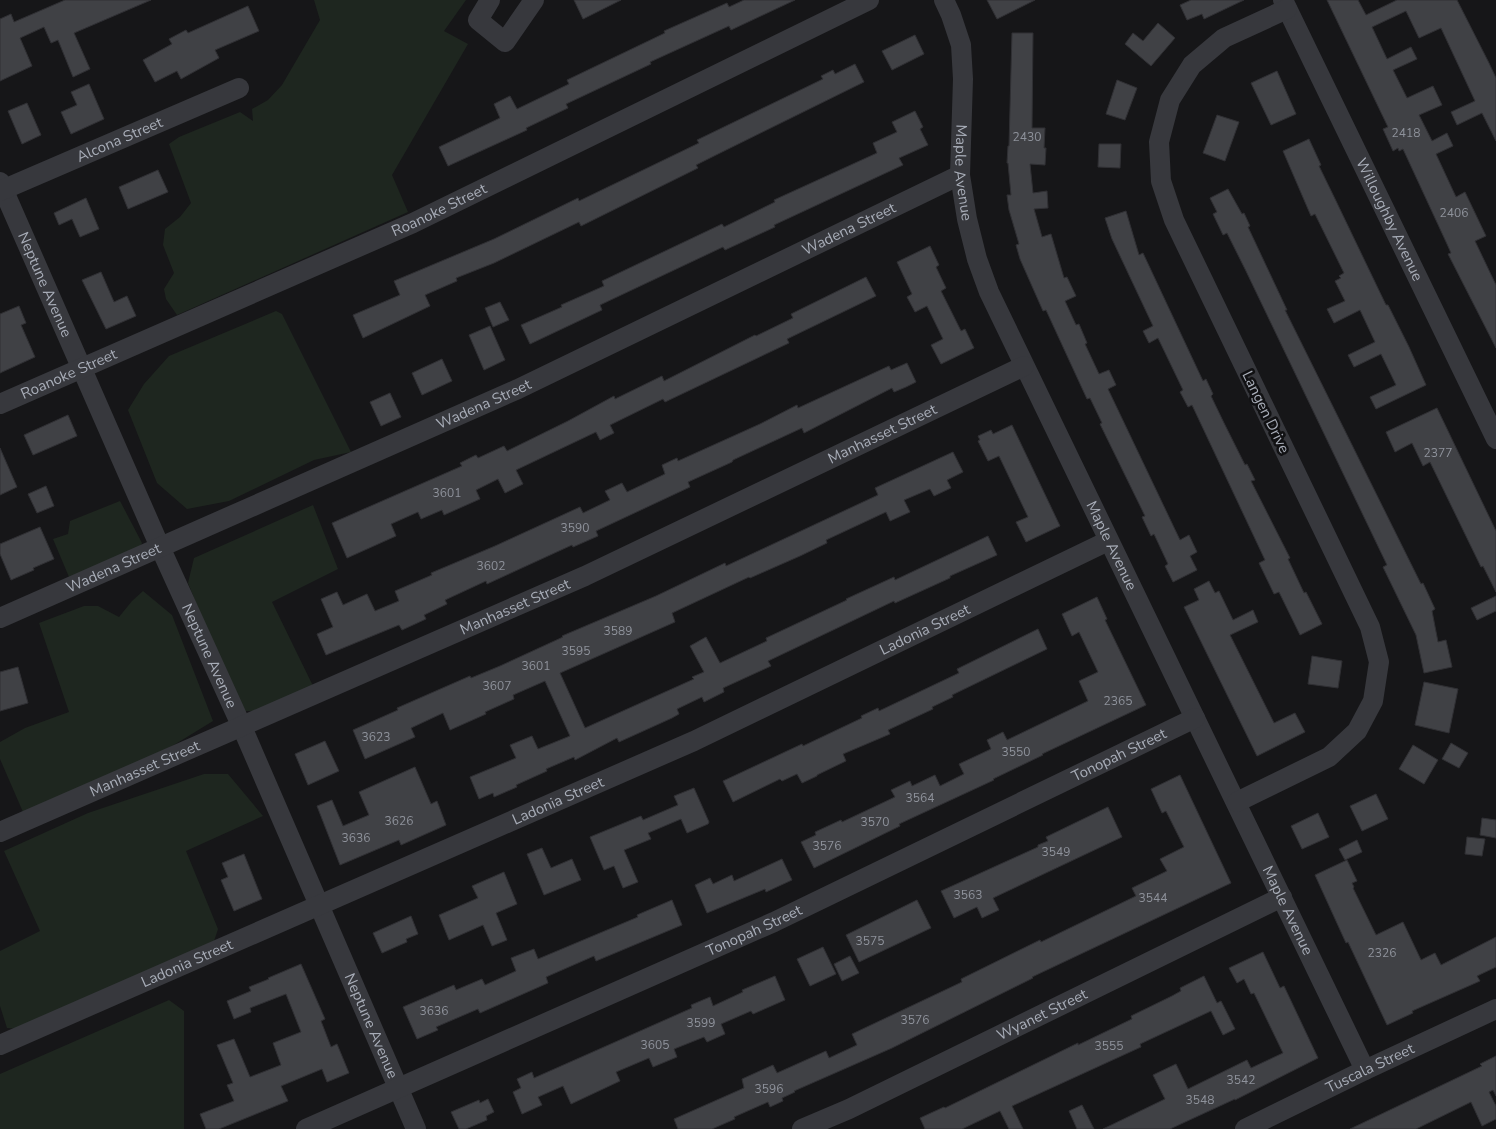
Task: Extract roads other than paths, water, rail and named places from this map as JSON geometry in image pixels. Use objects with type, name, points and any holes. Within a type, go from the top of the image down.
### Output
[{"type":"street","points":[[490,0],[478,20],[505,42],[534,0]]},
{"type":"street","name":"Roanoke Street","points":[[0,404],[413,223],[869,0]]},
{"type":"street","name":"Maple Avenue","points":[[944,0],[961,44],[963,79],[960,175],[967,219],[977,259],[989,292],[1108,542],[1237,802],[1365,1070]]},
{"type":"street","name":"Willoughby Avenue","points":[[1285,4],[1496,439]]},
{"type":"street","name":"Langen Drive","points":[[1237,802],[1329,757],[1357,731],[1374,701],[1379,662],[1370,627],[1174,220],[1161,181],[1159,142],[1170,100],[1192,65],[1224,38],[1285,4]]},
{"type":"street","name":"Alcona Street","points":[[1,187],[239,88]]},
{"type":"street","name":"Wadena Street","points":[[0,618],[518,389],[960,175]]},
{"type":"street","name":"Neptune Avenue","points":[[1,187],[160,547],[242,727],[416,1129]]},
{"type":"street","name":"Manhasset Street","points":[[0,832],[585,576],[1024,366]]},
{"type":"street","name":"Ladonia Street","points":[[0,1045],[694,741],[1108,542]]},
{"type":"street","name":"Tonopah Street","points":[[306,1129],[397,1087],[774,922],[1195,718]]},
{"type":"street","name":"Wyanet Street","points":[[802,1129],[849,1109],[1282,897]]},
{"type":"street","name":"Tuscala Street","points":[[1244,1129],[1496,1009]]}]
